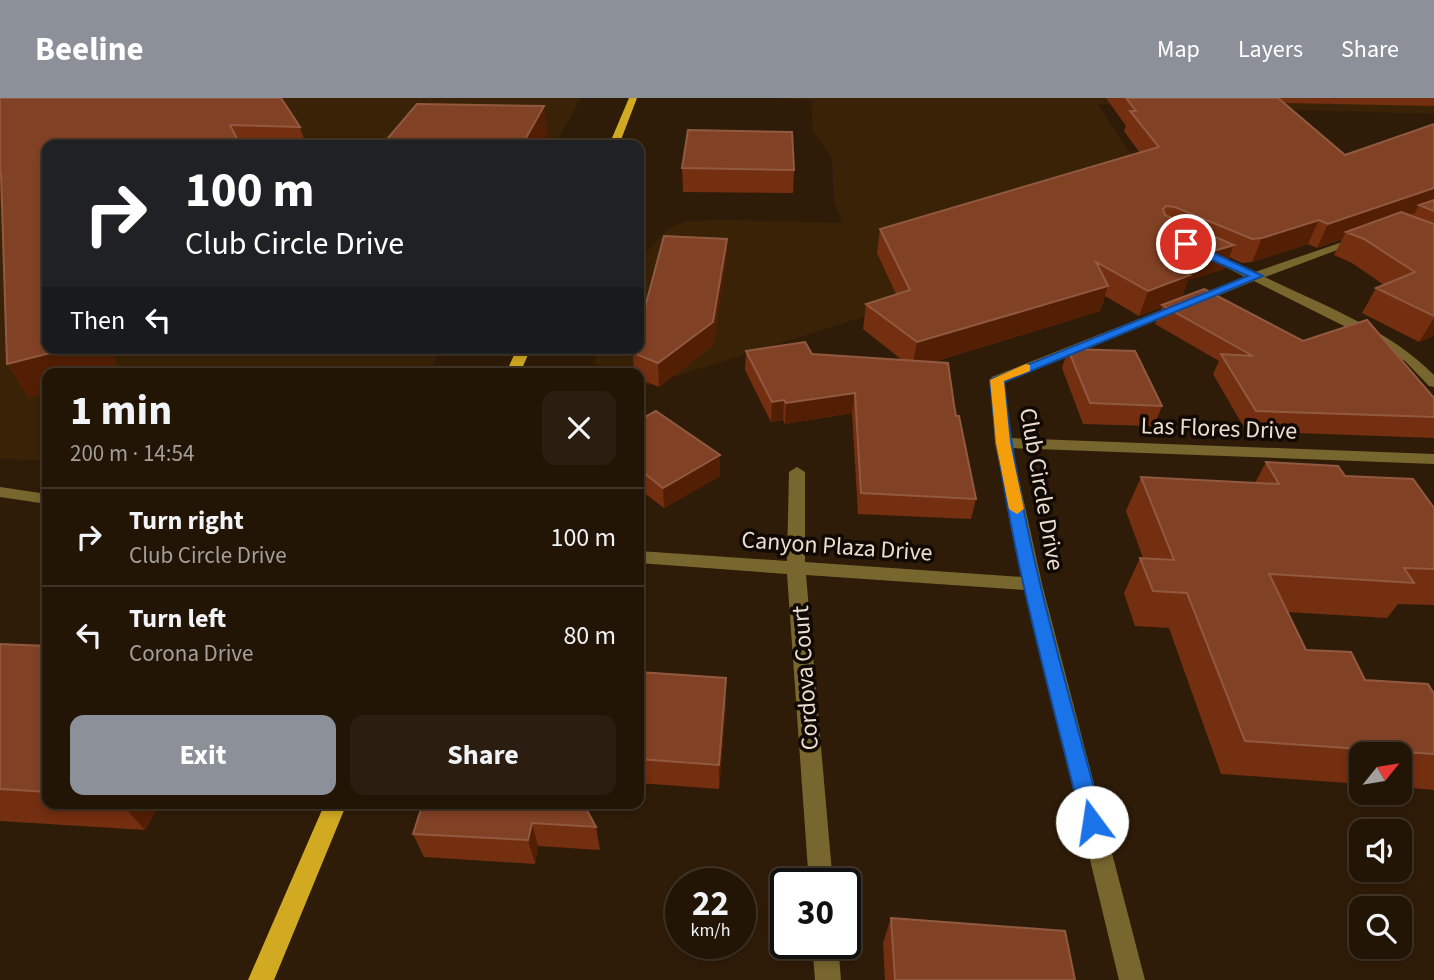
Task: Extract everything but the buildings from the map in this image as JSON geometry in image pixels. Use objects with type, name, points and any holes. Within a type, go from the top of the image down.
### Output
[{"type":"main road","points":[[616,140],[634,98]]},
{"type":"main road","points":[[261,980],[333,809]]},
{"type":"street","name":"Club Circle Drive","points":[[1132,980],[1033,584],[1003,443],[997,380],[1257,276],[1373,234]]},
{"type":"street","points":[[1186,244],[1257,276],[1365,331],[1410,358],[1434,383]]},
{"type":"street","name":"Las Flores Drive","points":[[1003,443],[1434,459]]},
{"type":"street","name":"Cordova Court","points":[[797,472],[796,568],[820,868]]},
{"type":"street","points":[[0,492],[42,499]]},
{"type":"street","name":"Canyon Plaza Drive","points":[[644,556],[1033,584]]},
{"type":"street","points":[[826,959],[828,980]]},
{"type":"shaded area","points":[[0,98],[581,98],[558,140],[42,140],[42,354],[439,354],[431,368],[42,368],[42,460],[0,459]]},
{"type":"shaded area","points":[[768,98],[1434,98],[1434,114],[1098,104],[1136,162],[1138,230],[648,385],[644,383],[644,368],[606,368],[593,363],[597,354],[644,354],[644,258],[648,250],[670,228],[687,221],[843,223],[834,202],[832,158],[813,132],[811,100]]},
{"type":"slow traffic","points":[[1017,509],[1003,443],[997,380],[1026,368]]},
{"type":"route","points":[[1092,822],[1033,584],[1003,443],[997,380],[1257,276],[1186,244]]}]
